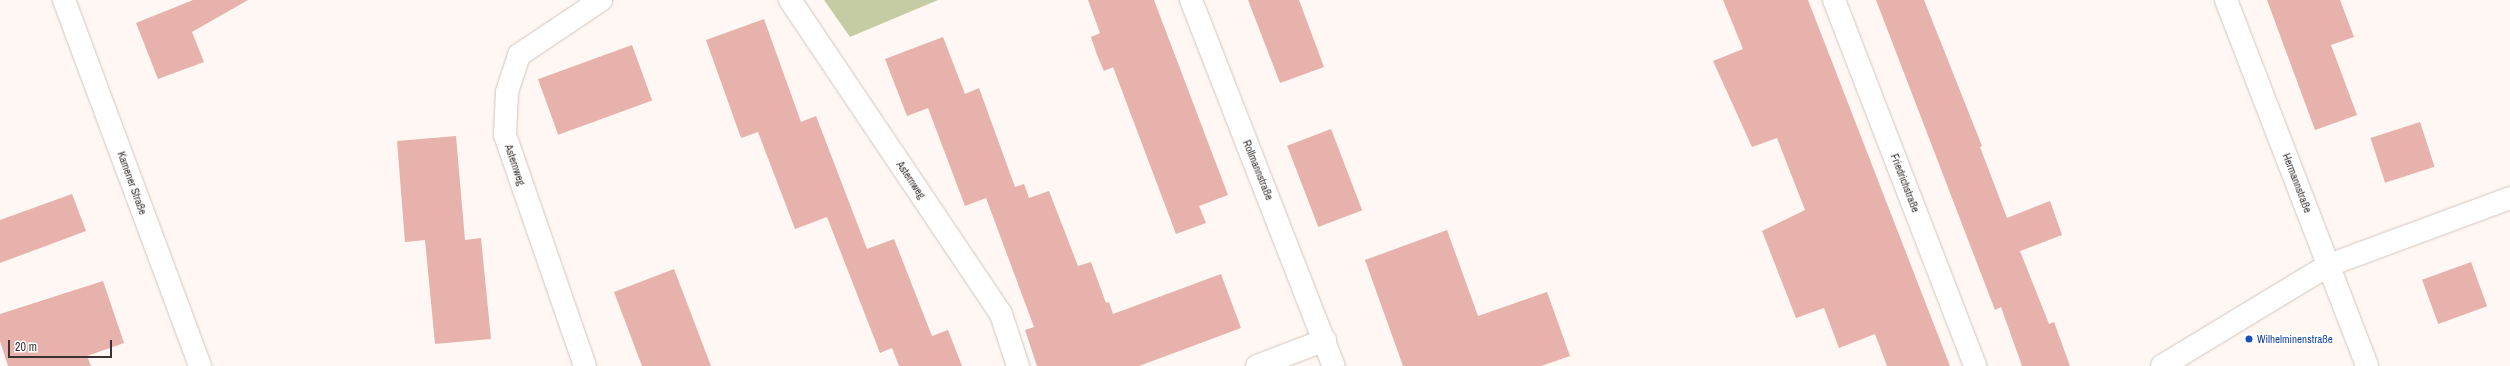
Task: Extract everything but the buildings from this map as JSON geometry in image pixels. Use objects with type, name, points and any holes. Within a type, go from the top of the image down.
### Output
[{"type":"street","name":"Kamener Straße","points":[[64,0],[200,366]]},
{"type":"street","name":"Asternweg","points":[[585,366],[505,135],[505,128],[507,92],[519,55],[601,0]]},
{"type":"street","name":"Asternweg","points":[[790,0],[1001,314],[1018,366]]},
{"type":"street","name":"Rollmannstraße","points":[[1191,0],[1334,366]]},
{"type":"street","name":"Friedrichstraße","points":[[1834,0],[1975,366]]},
{"type":"street","name":"Hermannstraße","points":[[2226,0],[2367,366]]},
{"type":"street","points":[[2162,366],[2329,265],[2510,198]]},
{"type":"street","points":[[1257,366],[1325,340]]},
{"type":"green space","points":[[824,0],[938,0],[850,37]]},
{"type":"place","name":"Wilhelminenstraße","points":[[2249,339]]}]
